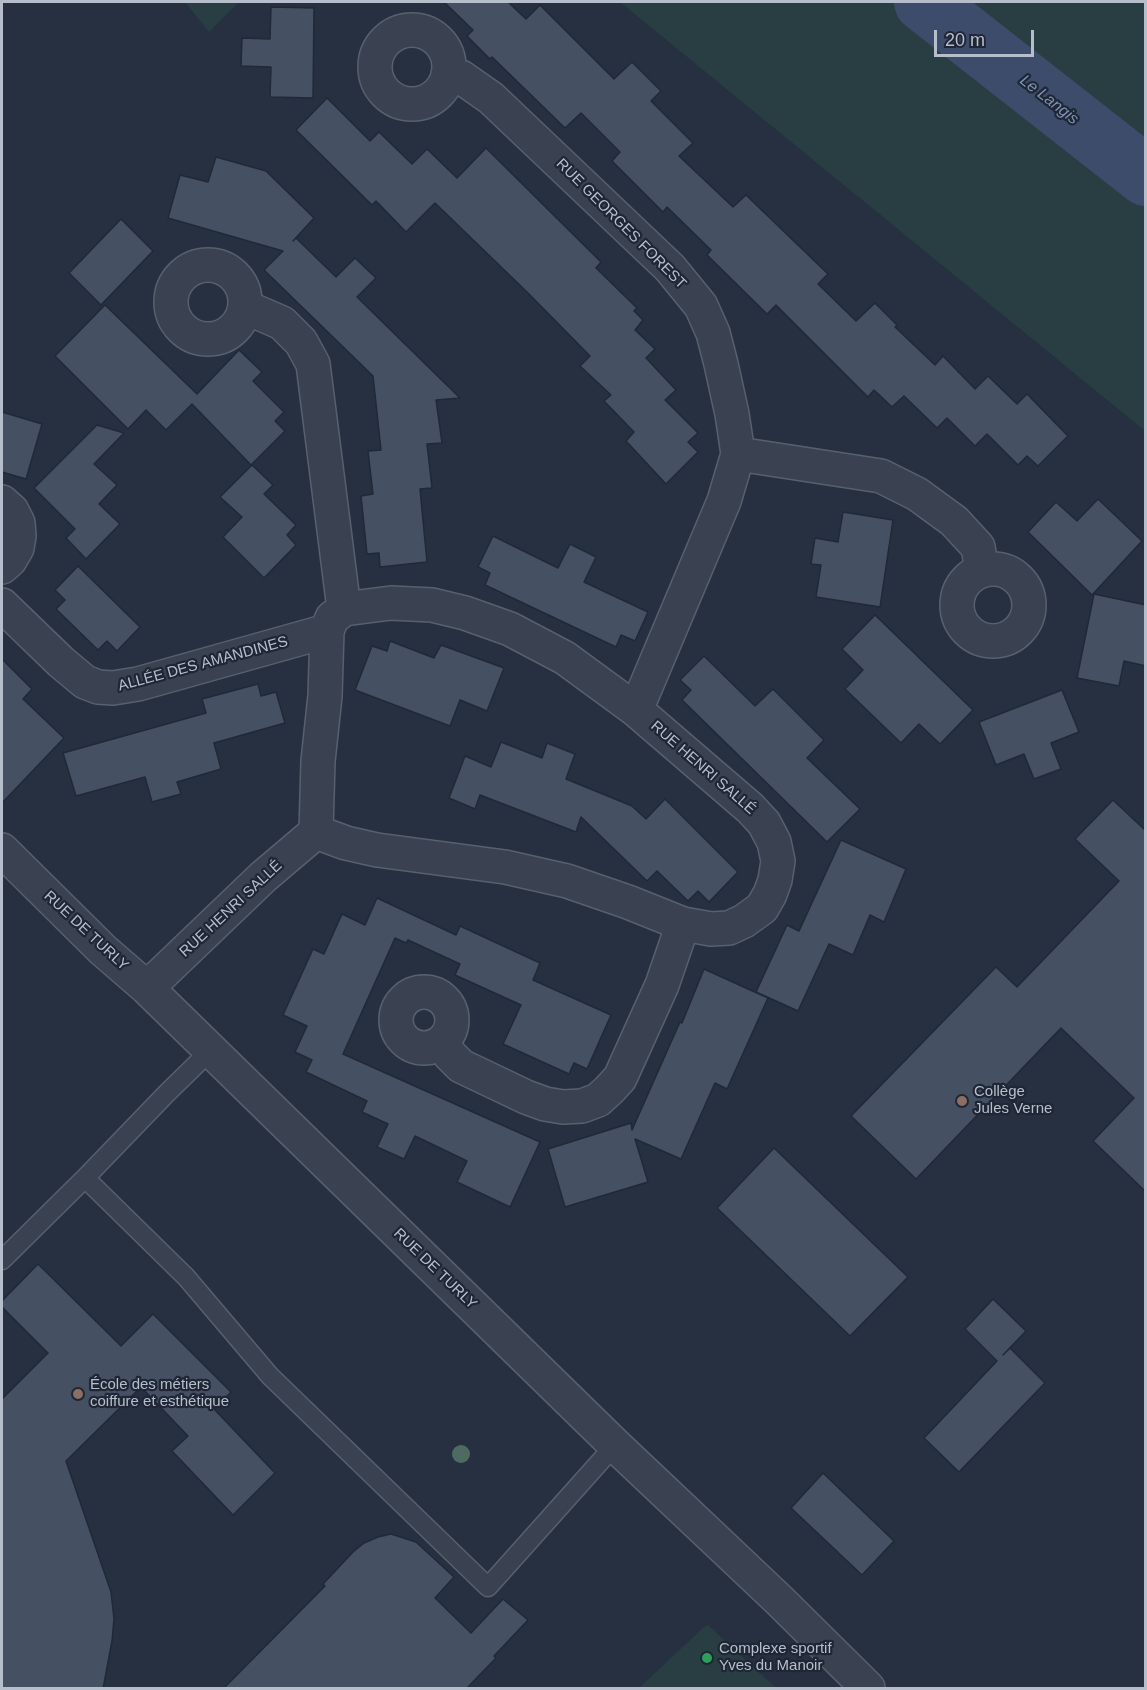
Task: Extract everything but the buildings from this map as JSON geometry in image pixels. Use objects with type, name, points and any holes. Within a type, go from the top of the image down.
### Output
[{"type":"street","name":"RUE GEORGES FOREST","points":[[448,74],[460,77],[491,98],[670,268],[701,306],[713,333],[732,414],[738,454],[724,501],[636,710]]},
{"type":"street","points":[[245,307],[282,323],[301,342],[313,364],[336,620],[318,761],[316,832]]},
{"type":"street","points":[[738,454],[881,476],[917,494],[954,521],[978,547],[982,571]]},
{"type":"street","points":[[2,502],[12,511],[18,523],[20,536],[17,548],[10,560],[2,567]]},
{"type":"street","name":"RUE HENRI SALLÉ","points":[[147,988],[263,877],[316,832],[346,843],[377,850],[505,867],[567,881],[682,924],[711,929],[729,928],[744,921],[762,908],[770,894],[778,861],[774,842],[764,823],[750,808],[636,710],[565,658],[510,629],[465,613],[432,605],[391,603],[336,620]]},
{"type":"street","name":"ALLÉE DES AMANDINES","points":[[2,605],[85,682],[98,687],[113,688],[138,684],[336,620]]},
{"type":"street","name":"RUE DE TURLY","points":[[2,850],[211,1050],[615,1445],[779,1600],[868,1689]]},
{"type":"street","points":[[442,1042],[461,1066],[526,1097],[545,1104],[563,1107],[582,1106],[598,1100],[620,1078],[662,985],[682,924]]},
{"type":"lane","points":[[2,1260],[211,1050]]},
{"type":"lane","points":[[85,1178],[186,1277],[270,1376],[488,1587],[615,1445]]},
{"type":"green space","points":[[185,2],[239,2],[209,32]]},
{"type":"green space","points":[[620,2],[1145,2],[1145,431]]},
{"type":"green space","name":"Complexe sportif Yves du Manoir","points":[[708,1625],[776,1688],[639,1688],[704,1627]]},
{"type":"waterway","name":"Le Langis","points":[[924,2],[1146,176]]},
{"type":"place","name":"Collège Jules Verne","points":[[962,1101]]},
{"type":"place","name":"École des métiers coiffure et esthétique","points":[[78,1394]]},
{"type":"place","name":"Complexe sportif Yves du Manoir","points":[[707,1658]]}]
